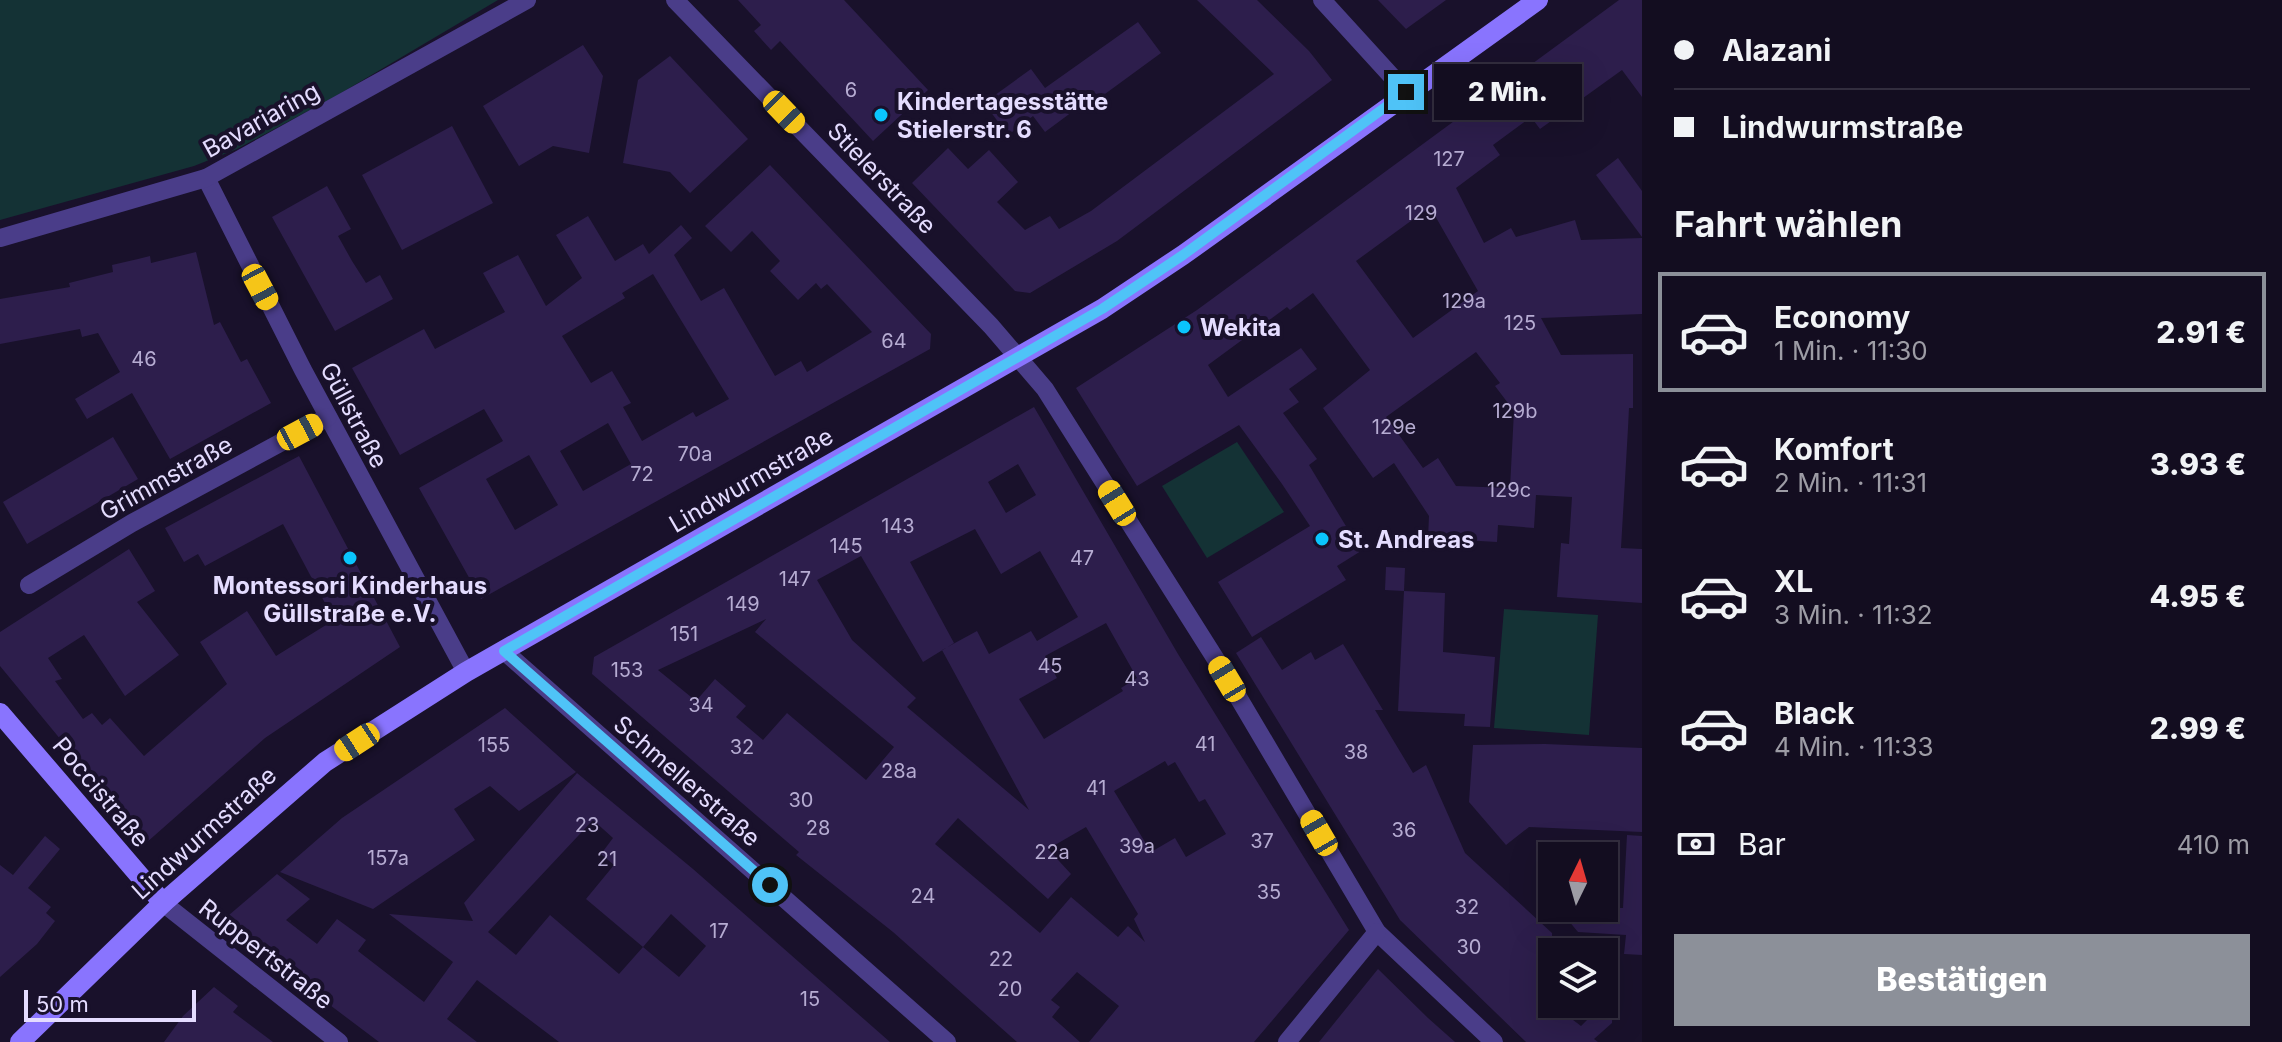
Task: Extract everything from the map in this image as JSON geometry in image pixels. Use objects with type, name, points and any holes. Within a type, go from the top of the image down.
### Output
[{"type":"main road","name":"Lindwurmstraße","points":[[20,1042],[163,903],[325,762],[466,672],[1019,358],[1183,255],[1538,0]]},
{"type":"main road","name":"Poccistraße","points":[[0,713],[163,903]]},
{"type":"street","name":"Bavariaring","points":[[0,238],[206,178],[527,0]]},
{"type":"street","name":"Stielerstraße","points":[[675,0],[1019,358],[1045,389],[1215,658],[1377,932],[1494,1042]]},
{"type":"street","points":[[1322,0],[1406,92]]},
{"type":"street","name":"Güllstraße","points":[[206,178],[328,417],[466,672]]},
{"type":"street","name":"Grimmstraße","points":[[29,585],[132,523],[328,417]]},
{"type":"street","name":"Schmellerstraße","points":[[504,651],[947,1042]]},
{"type":"street","name":"Ruppertstraße","points":[[163,903],[339,1042]]},
{"type":"street","points":[[1287,1042],[1377,932]]},
{"type":"green space","points":[[0,0],[498,0],[336,96],[237,149],[194,166],[0,220]]},
{"type":"green space","points":[[1237,442],[1284,512],[1207,558],[1162,486]]},
{"type":"green space","points":[[1504,609],[1598,615],[1589,735],[1494,728]]},
{"type":"building","points":[[738,0],[844,0],[928,90],[873,141],[780,41],[771,50],[754,31],[761,25]]},
{"type":"building","points":[[1197,0],[1257,0],[1309,51],[1332,80],[1117,241],[1030,293],[1015,291],[912,183],[948,148],[968,169],[989,150],[1018,182],[997,202],[1025,230],[1050,216],[1059,229],[1091,211],[1274,74]]},
{"type":"building","points":[[1378,0],[1446,0],[1406,29]]},
{"type":"building","points":[[1619,0],[1642,0],[1642,97],[1622,70],[1540,129],[1531,117],[1493,145],[1500,155],[1456,188],[1484,243],[1511,228],[1516,237],[1575,220],[1581,240],[1642,238],[1642,314],[1541,318],[1561,355],[1633,354],[1633,408],[1629,408],[1621,548],[1642,549],[1642,603],[1557,597],[1561,543],[1569,544],[1572,497],[1536,495],[1534,528],[1498,525],[1497,542],[1428,538],[1429,516],[1394,463],[1373,478],[1323,408],[1370,370],[1313,293],[1290,310],[1287,307],[1208,365],[1228,397],[1301,348],[1317,369],[1289,389],[1299,402],[1283,413],[1317,459],[1309,465],[1361,551],[1337,566],[1346,580],[1252,637],[1218,582],[1310,526],[1282,484],[1239,425],[1137,486],[1076,388],[1197,310]],"holes":[[[1430,207],[1478,291],[1413,338],[1356,261]],[[1476,352],[1500,383],[1495,386],[1514,411],[1510,488],[1456,486],[1438,458],[1423,468],[1386,417]]]},
{"type":"building","points":[[1138,22],[1161,53],[1079,113],[1076,109],[1045,132],[1033,116],[1008,135],[984,103],[1031,69],[1045,88]]},
{"type":"building","points":[[583,45],[603,76],[589,153],[553,146],[519,166],[483,106]]},
{"type":"building","points":[[670,56],[748,139],[690,193],[670,172],[623,163],[638,80]]},
{"type":"building","points":[[452,126],[493,203],[402,250],[362,175]]},
{"type":"building","points":[[1618,158],[1642,191],[1642,237],[1596,175]]},
{"type":"building","points":[[770,165],[931,334],[930,349],[481,599],[419,488],[503,441],[484,409],[400,455],[352,368],[424,329],[435,349],[505,312],[483,273],[518,255],[546,306],[582,278],[556,235],[588,216],[615,261],[643,244],[649,254],[681,225],[692,238],[674,255],[701,301],[724,288],[775,376],[801,361],[807,372],[872,332],[827,284],[821,289],[816,283],[798,300],[770,271],[780,261],[752,231],[731,252],[705,226]],"holes":[[[653,274],[729,399],[696,417],[693,412],[642,441],[623,407],[631,403],[612,371],[591,383],[562,336],[625,298],[622,293]],[[608,423],[631,464],[583,491],[560,451]],[[529,455],[558,505],[515,530],[486,479]]]},
{"type":"building","points":[[327,186],[351,229],[338,236],[352,261],[366,283],[380,275],[393,299],[335,331],[272,217]]},
{"type":"building","points":[[196,252],[214,325],[220,322],[241,362],[247,359],[271,403],[170,459],[132,393],[87,419],[75,399],[120,372],[98,333],[82,337],[80,329],[0,344],[0,299],[70,287],[69,283],[113,272],[112,265],[150,256],[151,263]]},
{"type":"building","points":[[1034,407],[1178,654],[1349,930],[1254,1042],[1089,1042],[1119,1006],[1077,972],[1051,1000],[1060,1007],[1052,1017],[1080,1042],[1017,1042],[893,932],[796,855],[799,852],[592,674],[594,657]],"holes":[[[1018,464],[1036,495],[1006,513],[988,482]],[[975,529],[1001,574],[1040,551],[1078,617],[1037,641],[1031,631],[989,654],[977,631],[947,647],[954,643],[910,562]],[[861,556],[923,662],[942,650],[1029,810],[907,707],[916,698],[852,640],[817,580]],[[766,619],[755,632],[894,747],[866,780],[787,713],[763,740],[736,717],[746,706],[715,679],[696,701],[658,670]],[[1106,623],[1137,678],[1121,688],[1123,691],[1044,739],[1019,699],[1057,678],[1045,656]],[[1165,761],[1168,766],[1175,762],[1199,802],[1205,799],[1226,834],[1186,857],[1175,838],[1151,852],[1114,791]],[[958,818],[1048,899],[1071,874],[1048,849],[1086,827],[1138,914],[1134,919],[1145,942],[1128,926],[1118,937],[1071,897],[1040,933],[935,844]]]},
{"type":"building","points":[[113,437],[138,479],[27,544],[3,502]]},
{"type":"building","points":[[299,456],[400,647],[265,738],[146,843],[0,666],[0,632],[129,549],[155,591],[137,602],[179,655],[125,696],[84,635],[48,658],[62,679],[55,681],[83,719],[92,713],[102,725],[110,718],[144,756],[227,684],[200,642],[247,611],[276,656],[334,620],[283,524],[205,566],[198,554],[184,562],[165,528]]},
{"type":"building","points":[[1386,567],[1405,568],[1404,591],[1385,590]]},
{"type":"building","points":[[1404,591],[1445,593],[1443,652],[1495,657],[1490,727],[1464,726],[1465,714],[1398,711]]},
{"type":"building","points":[[1261,637],[1282,670],[1311,652],[1315,660],[1343,644],[1383,710],[1375,710],[1413,773],[1426,765],[1465,853],[1552,933],[1552,938],[1538,938],[1538,1018],[1570,1018],[1581,1026],[1589,1018],[1612,1018],[1612,1023],[1594,1039],[1598,1042],[1526,1042],[1400,920],[1236,653]]},
{"type":"building","points":[[505,708],[576,772],[519,811],[490,786],[454,809],[475,840],[373,909],[280,872],[342,818]]},
{"type":"building","points":[[1473,745],[1642,748],[1642,832],[1529,827],[1506,845],[1469,802]]},
{"type":"building","points":[[577,773],[693,869],[890,1042],[559,1042],[477,980],[447,1019],[477,1042],[379,1042],[229,929],[229,915],[277,874],[310,899],[286,920],[317,944],[337,919],[366,940],[358,951],[424,1002],[453,962],[389,914],[473,921],[464,903]],"holes":[[[593,820],[613,838],[601,854],[614,865],[586,899],[643,947],[619,974],[550,915],[516,955],[488,932]],[[671,914],[706,946],[679,977],[643,947]]]},
{"type":"building","points":[[1627,835],[1642,836],[1642,955],[1624,954],[1626,935],[1578,932],[1570,922],[1618,922],[1618,908],[1623,908]]},
{"type":"building","points":[[45,836],[60,849],[28,888],[51,907],[46,913],[55,921],[37,944],[0,977],[0,865],[13,875]]},
{"type":"building","points":[[1378,969],[1428,1018],[1455,1042],[1319,1042]]},
{"type":"building","points":[[214,987],[238,1006],[233,1012],[273,1042],[164,1042],[183,1016]]},
{"type":"place","name":"Kindertagesstätte Stielerstr. 6","points":[[881,115]]},
{"type":"place","name":"Wekita","points":[[1184,327]]},
{"type":"place","name":"St. Andreas","points":[[1322,539]]},
{"type":"place","name":"Montessori Kinderhaus Güllstraße e.V.","points":[[350,558]]},
{"type":"route","points":[[770,885],[504,651],[1102,309],[1183,255],[1406,92]]}]
